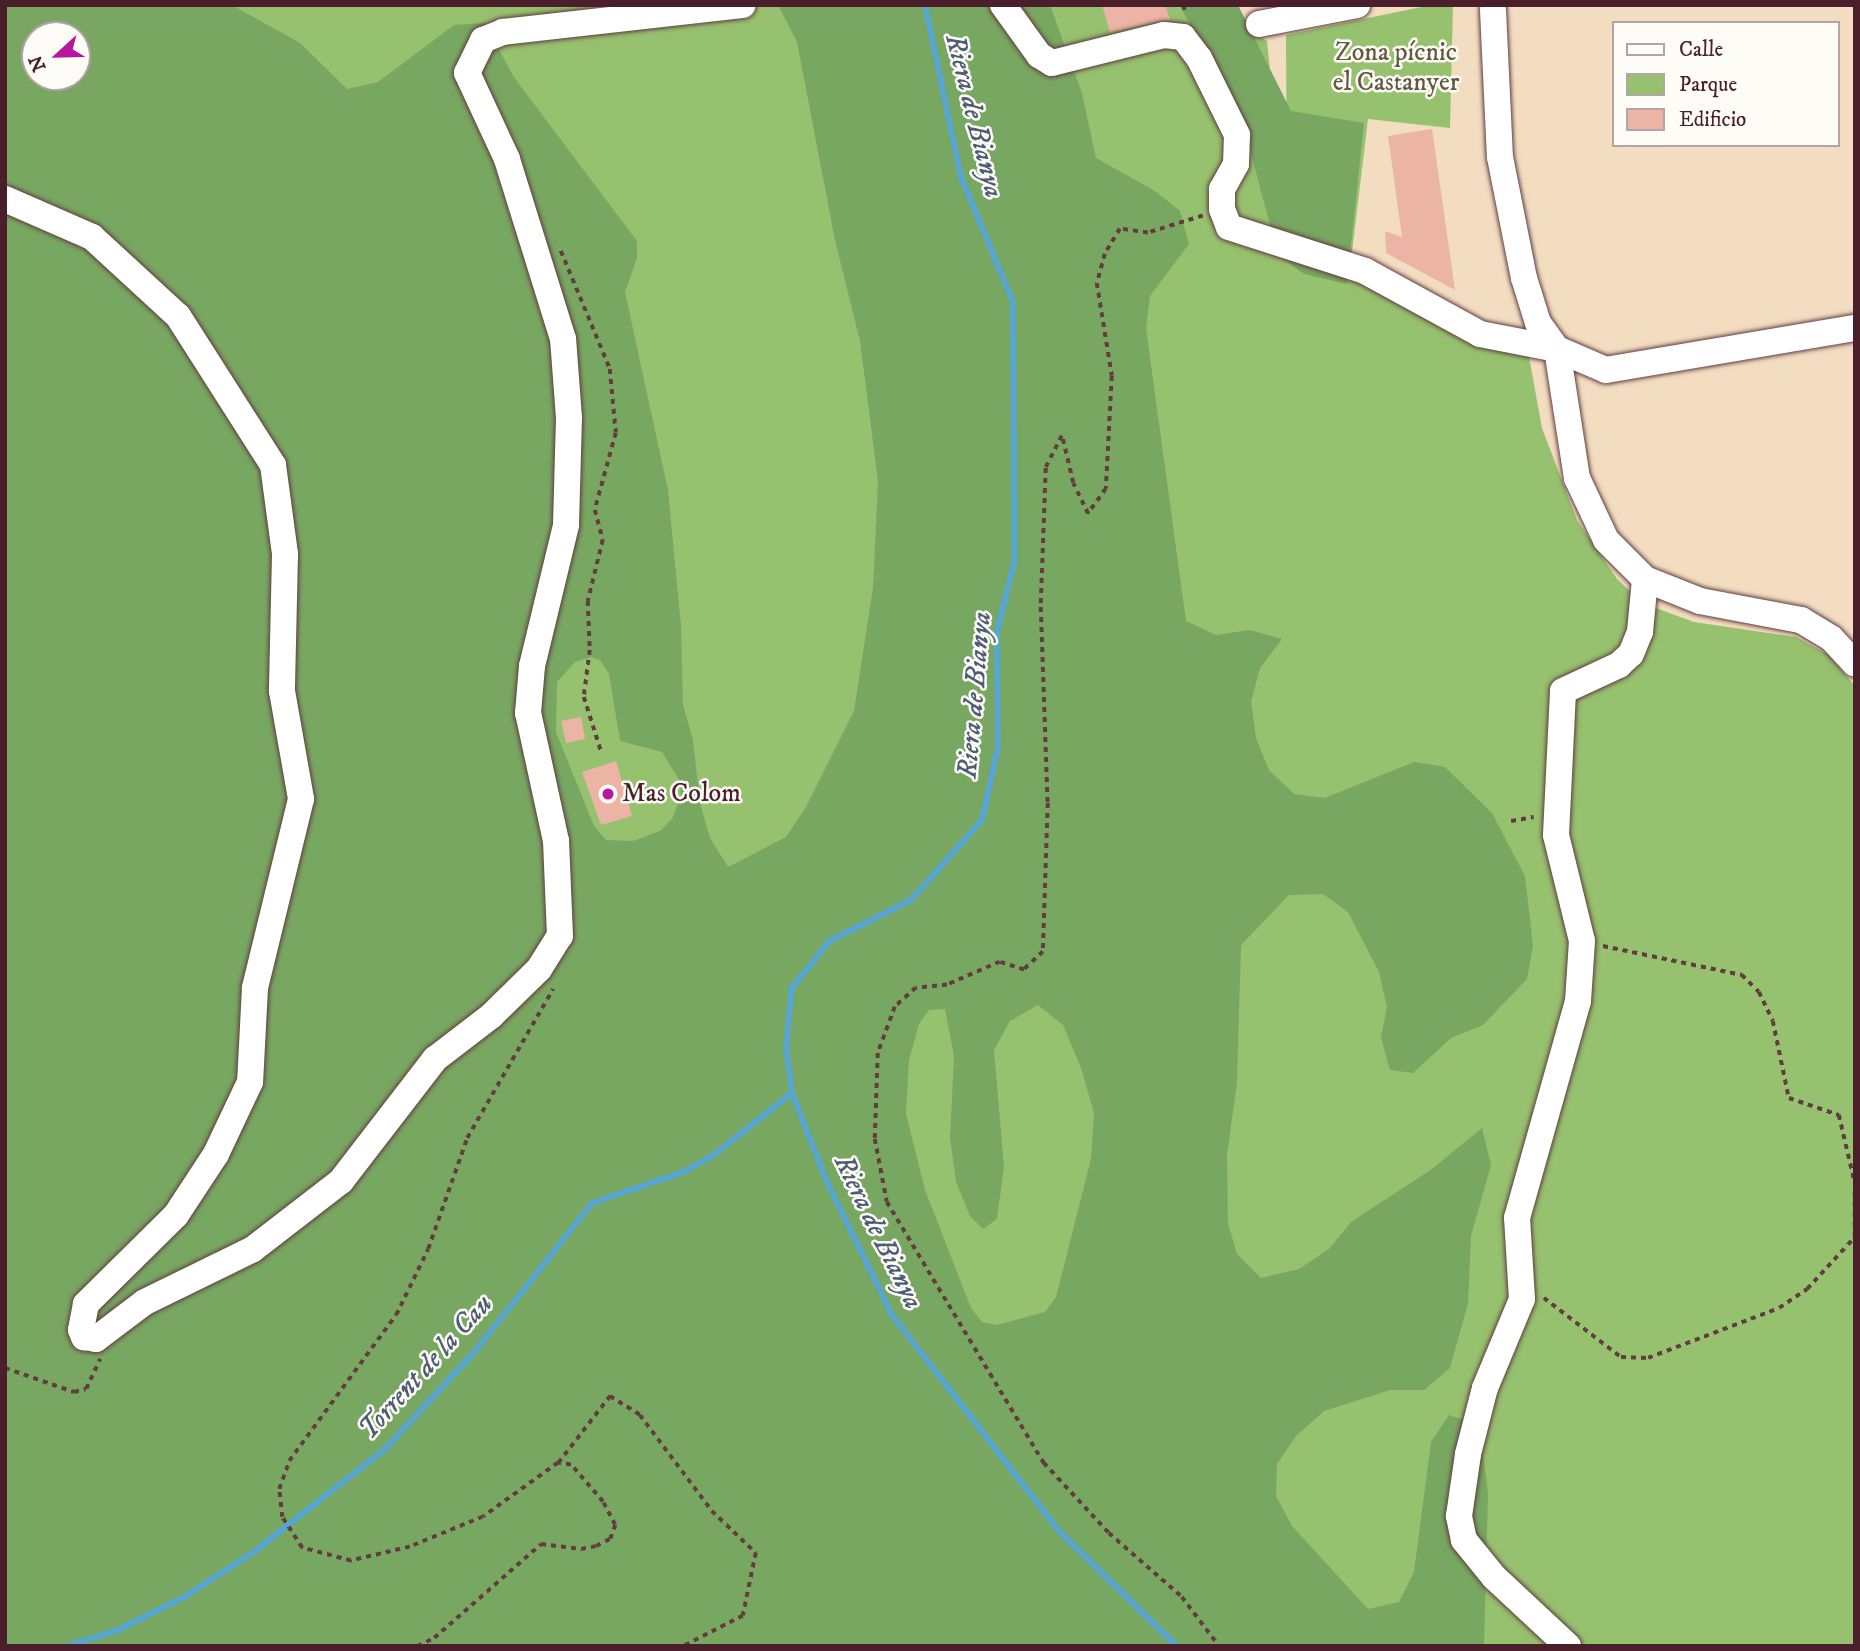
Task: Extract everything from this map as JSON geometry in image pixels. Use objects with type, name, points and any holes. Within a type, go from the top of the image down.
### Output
[{"type":"street","points":[[5,200],[92,237],[178,316],[273,465],[285,554],[282,691],[301,799],[255,988],[250,1082],[216,1154],[176,1215],[86,1304],[81,1330],[84,1336],[96,1339],[145,1302],[253,1249],[341,1181],[435,1059],[491,1016],[539,969],[560,936],[556,841],[528,713],[532,666],[566,524],[569,418],[562,339],[507,159],[467,73],[482,40],[503,32],[743,5]]},
{"type":"street","points":[[1003,5],[1038,55],[1052,64],[1164,35],[1182,37],[1199,58],[1237,135],[1236,164],[1222,189],[1222,209],[1229,227],[1249,237],[1366,271],[1480,334],[1557,349],[1606,370],[1855,328]]},
{"type":"street","points":[[1259,24],[1357,5]]},
{"type":"street","points":[[1492,7],[1500,157],[1524,278],[1538,323],[1557,349],[1577,478],[1606,540],[1645,579],[1700,601],[1801,621],[1831,638],[1855,664]]},
{"type":"street","points":[[1568,1646],[1494,1577],[1464,1541],[1459,1516],[1468,1454],[1485,1388],[1522,1299],[1517,1218],[1578,1001],[1581,941],[1556,835],[1563,691],[1619,666],[1631,654],[1640,632],[1645,579]]},
{"type":"path","points":[[1219,1646],[1182,1597],[1110,1533],[1044,1463],[887,1202],[875,1139],[878,1053],[895,1007],[916,988],[947,985],[1000,962],[1024,970],[1043,952],[1048,803],[1041,607],[1046,468],[1062,436],[1073,483],[1088,514],[1106,489],[1112,376],[1097,284],[1105,254],[1120,229],[1148,233],[1222,209]]},
{"type":"path","points":[[1581,941],[1742,975],[1759,992],[1773,1021],[1789,1098],[1839,1115],[1855,1183]]},
{"type":"path","points":[[556,980],[467,1138],[428,1249],[396,1315],[289,1461],[279,1489],[282,1517],[302,1548],[323,1557],[351,1561],[377,1557],[482,1517],[558,1463],[610,1396],[640,1415],[712,1511],[756,1553],[743,1616],[684,1646]]},
{"type":"path","points":[[1522,1299],[1534,1294],[1552,1300],[1602,1346],[1621,1357],[1648,1358],[1779,1308],[1807,1289],[1853,1242],[1855,1192]]},
{"type":"path","points":[[5,1368],[74,1392],[86,1389],[101,1364],[96,1339]]},
{"type":"path","points":[[417,1646],[434,1638],[541,1544],[581,1549],[610,1539],[615,1525],[603,1502],[571,1465],[558,1463]]},
{"type":"green space","name":"Zona pícnic el Castanyer","points":[[5,5],[1227,5],[1234,20],[1267,41],[1287,230],[1286,35],[1431,5],[1453,5],[1450,128],[1368,119],[1351,260],[1469,321],[1525,335],[1542,428],[1577,520],[1617,579],[1642,603],[1694,622],[1796,637],[1829,655],[1855,686],[1855,1646],[5,1646]]},
{"type":"green space","points":[[5,5],[232,5],[300,43],[347,89],[378,82],[454,25],[485,23],[513,76],[637,241],[637,258],[625,292],[668,490],[681,626],[683,705],[693,740],[700,803],[710,838],[728,867],[786,837],[806,807],[854,711],[873,588],[878,481],[860,341],[835,240],[797,42],[778,5],[1050,5],[1082,93],[1096,158],[1155,191],[1180,211],[1189,244],[1150,296],[1146,328],[1186,621],[1216,635],[1250,630],[1282,639],[1260,668],[1251,702],[1256,738],[1269,770],[1294,794],[1325,798],[1414,762],[1445,767],[1492,813],[1525,876],[1533,946],[1527,979],[1483,1025],[1451,1038],[1413,1073],[1390,1070],[1381,1038],[1387,1007],[1379,972],[1348,912],[1323,894],[1289,895],[1241,945],[1237,1082],[1227,1155],[1228,1223],[1237,1254],[1261,1278],[1299,1269],[1329,1249],[1351,1222],[1432,1169],[1482,1128],[1491,1165],[1471,1236],[1468,1304],[1450,1368],[1424,1390],[1390,1390],[1324,1411],[1296,1436],[1277,1464],[1276,1496],[1292,1526],[1368,1609],[1399,1602],[1414,1572],[1431,1442],[1449,1415],[1479,1425],[1488,1492],[1484,1646],[5,1646]],"holes":[[[591,657],[600,660],[609,674],[620,741],[662,752],[680,781],[681,796],[672,819],[660,831],[633,841],[606,840],[594,826],[556,732],[557,682],[575,662]],[[1038,1005],[1063,1025],[1081,1068],[1094,1113],[1091,1159],[1056,1297],[1045,1312],[997,1325],[982,1322],[971,1308],[925,1190],[906,1114],[909,1060],[919,1024],[929,1010],[945,1009],[954,1056],[950,1138],[956,1182],[970,1216],[983,1229],[997,1219],[1004,1167],[994,1050],[1010,1021]]]},
{"type":"green space","points":[[1179,5],[1238,5],[1291,111],[1364,123],[1347,284],[1304,274],[1278,255],[1240,112]]},
{"type":"building","points":[[1102,5],[1165,5],[1170,19],[1110,32]]},
{"type":"building","points":[[1432,129],[1455,290],[1386,253],[1385,231],[1402,237],[1388,136]]},
{"type":"building","points":[[581,717],[585,739],[566,743],[561,721]]},
{"type":"building","name":"Mas Colom","points":[[616,761],[632,816],[601,825],[582,772]]},
{"type":"waterway","name":"Riera de Bianya","points":[[925,5],[961,177],[1013,302],[1015,559],[997,632],[998,747],[982,820],[911,900],[829,941],[792,988],[786,1046],[792,1093],[827,1182],[892,1315],[1059,1531],[1177,1646]]},
{"type":"waterway","name":"Torrent de la Cau","points":[[67,1646],[118,1630],[184,1597],[251,1554],[386,1448],[476,1350],[592,1203],[683,1172],[712,1156],[792,1093]]},
{"type":"place","name":"Mas Colom","points":[[608,794]]}]
